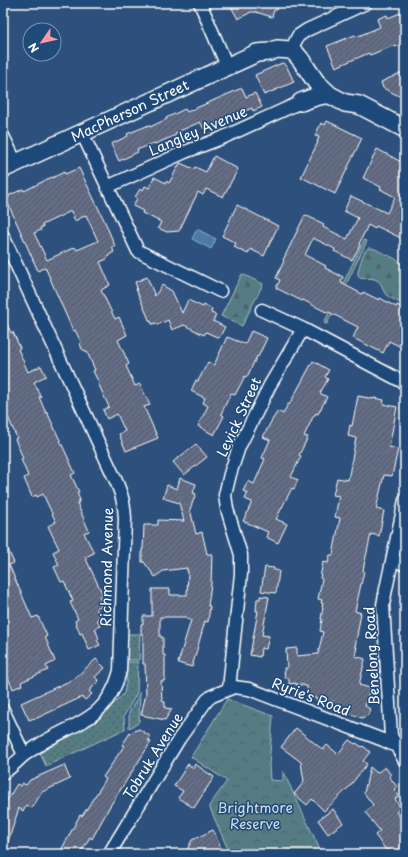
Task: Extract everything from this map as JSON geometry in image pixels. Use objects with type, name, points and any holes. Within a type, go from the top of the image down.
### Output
[{"type":"main road","points":[[257,53],[265,44],[275,40],[289,40],[302,45],[331,82],[352,96],[359,105]]},
{"type":"main road","points":[[257,53],[269,52],[277,49],[291,50],[301,60],[316,82],[330,95],[345,103],[359,105],[405,129]]},
{"type":"main road","name":"MacPherson Street","points":[[9,166],[257,53]]},
{"type":"main road","points":[[301,102],[324,94],[330,95]]},
{"type":"street","points":[[200,3],[227,66]]},
{"type":"street","points":[[295,42],[298,36],[307,30],[366,3]]},
{"type":"street","name":"Langley Avenue","points":[[107,187],[185,152],[222,138],[301,102]]},
{"type":"street","points":[[82,132],[138,251],[220,291]]},
{"type":"street","points":[[3,136],[9,166]]},
{"type":"street","name":"Richmond Avenue","points":[[3,236],[116,481],[122,495],[125,518],[120,672],[112,694],[88,719],[24,755],[3,773]]},
{"type":"street","points":[[262,310],[302,329],[405,383]]},
{"type":"street","name":"Levick Street","points":[[232,688],[233,649],[241,574],[241,555],[227,509],[225,495],[239,447],[270,385],[302,329]]},
{"type":"street","name":"Benelong Road","points":[[405,500],[383,606],[391,736],[401,748],[405,761]]},
{"type":"street","points":[[393,559],[405,565]]},
{"type":"street","name":"Ryrie's Road","points":[[232,688],[249,690],[280,700],[401,748]]},
{"type":"street","name":"Tobruk Avenue","points":[[109,854],[179,739],[207,700],[212,696],[232,688]]},
{"type":"street","points":[[3,710],[24,755]]},
{"type":"green space","points":[[364,240],[367,241],[327,324],[324,323]]},
{"type":"green space","points":[[368,248],[375,249],[396,259],[402,265],[404,273],[402,285],[405,288],[405,305],[388,296],[378,281],[370,278],[360,278],[358,276],[362,257]]},
{"type":"green space","points":[[242,274],[263,284],[242,326],[221,316]]},
{"type":"green space","points":[[127,634],[140,634],[139,660],[126,660]]},
{"type":"green space","points":[[127,662],[138,662],[137,693],[124,716],[125,729],[46,766],[40,753],[103,714],[121,697],[124,693],[126,684]]},
{"type":"green space","points":[[140,692],[139,721],[137,724],[129,728],[129,713]]},
{"type":"green space","name":"Brightmore Reserve","points":[[227,699],[273,716],[269,765],[270,780],[283,781],[283,771],[322,854],[230,854],[209,806],[227,781],[191,757]]},
{"type":"water","points":[[197,229],[216,239],[211,249],[192,239]]},
{"type":"building","points":[[229,3],[277,3],[277,10],[274,10],[272,17],[251,12],[238,19]]},
{"type":"building","points":[[405,11],[405,43],[395,47],[395,45],[370,55],[369,53],[336,67],[327,46],[355,35],[356,37],[380,27],[377,19],[387,15],[388,18]]},
{"type":"building","points":[[282,63],[286,65],[294,82],[264,95],[255,75]]},
{"type":"building","points":[[405,71],[405,99],[383,88],[381,82]]},
{"type":"building","points":[[242,88],[246,97],[255,93],[262,107],[253,111],[252,108],[204,129],[200,122],[175,133],[176,135],[137,150],[138,152],[119,161],[111,144],[128,136],[127,134],[149,125],[150,127],[185,109],[187,112]]},
{"type":"building","points":[[327,121],[362,138],[335,194],[301,177],[318,142],[319,137],[315,136],[321,123],[325,125]]},
{"type":"building","points":[[377,149],[405,164],[405,240],[376,226],[375,229],[368,225],[352,260],[334,251],[335,249],[313,238],[305,255],[326,266],[325,268],[343,277],[341,283],[362,294],[363,292],[379,300],[380,298],[396,307],[397,305],[405,309],[405,349],[389,341],[383,353],[353,338],[358,327],[276,288],[280,280],[276,278],[284,261],[283,260],[305,215],[324,224],[323,227],[347,239],[358,218],[344,211],[351,196],[387,213],[395,197],[380,189],[381,187],[363,178]]},
{"type":"building","points":[[214,156],[238,169],[223,197],[206,189],[203,195],[198,192],[179,231],[167,232],[158,228],[161,222],[142,213],[143,211],[133,206],[137,198],[135,197],[140,189],[143,190],[145,186],[149,188],[154,177],[169,183],[180,163],[206,172]]},
{"type":"building","points":[[79,168],[115,246],[112,247],[114,252],[109,255],[107,259],[100,262],[110,285],[101,290],[115,319],[119,317],[127,335],[118,340],[129,364],[126,366],[135,386],[140,384],[150,405],[144,407],[158,438],[126,451],[119,434],[125,431],[117,414],[107,419],[103,410],[109,407],[93,371],[95,370],[87,352],[82,349],[80,344],[81,342],[75,330],[73,331],[45,267],[38,271],[6,199],[9,198],[8,196],[23,189],[24,191],[64,172],[65,174]],"holes":[[[71,211],[75,221],[86,215],[98,241],[77,250],[75,247],[47,260],[34,233],[41,230],[40,228],[43,227],[42,225]]]},
{"type":"building","points":[[237,205],[278,226],[264,256],[250,249],[248,254],[234,247],[236,243],[222,236]]},
{"type":"building","points":[[147,277],[155,296],[162,285],[172,291],[182,313],[188,300],[203,307],[204,305],[212,309],[211,313],[216,315],[213,321],[225,327],[219,338],[206,332],[204,335],[184,325],[172,330],[168,320],[157,325],[156,323],[152,324],[136,289],[135,282]]},
{"type":"building","points":[[3,315],[11,333],[13,332],[20,348],[18,349],[28,372],[41,366],[46,376],[34,382],[46,413],[47,412],[75,473],[71,475],[79,492],[77,493],[80,500],[78,501],[79,503],[77,503],[89,531],[84,533],[94,553],[85,557],[103,595],[99,596],[103,605],[96,608],[101,618],[97,619],[100,626],[95,628],[99,639],[97,640],[100,645],[89,650],[75,621],[78,619],[70,602],[73,601],[64,581],[61,582],[54,567],[59,565],[53,552],[59,549],[48,526],[56,522],[43,494],[37,497],[36,495],[32,497],[24,478],[28,476],[21,459],[23,458],[15,439],[17,438],[3,409]]},
{"type":"building","points":[[251,331],[267,338],[247,377],[245,376],[235,395],[231,393],[221,414],[224,416],[214,435],[198,426],[208,406],[203,403],[205,398],[191,391],[196,380],[198,381],[208,362],[214,365],[227,337],[245,344]]},
{"type":"building","points":[[313,361],[329,370],[325,377],[328,379],[320,393],[327,397],[318,414],[316,413],[314,415],[304,436],[308,437],[299,455],[301,456],[291,477],[298,480],[294,489],[292,488],[276,519],[287,524],[278,543],[266,537],[268,532],[243,521],[252,502],[245,499],[248,493],[243,491],[248,481],[254,484],[265,459],[262,458],[270,440],[263,437],[272,420],[278,411],[283,414]]},
{"type":"building","points":[[358,396],[384,400],[383,404],[397,407],[389,447],[398,449],[392,476],[384,475],[376,509],[384,511],[379,536],[371,534],[355,611],[361,613],[355,647],[357,647],[355,656],[365,659],[359,685],[370,688],[365,706],[370,709],[368,715],[362,718],[331,707],[333,701],[317,702],[317,698],[308,698],[307,686],[296,685],[296,683],[289,684],[289,678],[285,678],[284,668],[287,668],[286,649],[297,648],[297,656],[318,654],[323,632],[320,631],[323,603],[321,603],[322,600],[318,599],[322,579],[320,578],[323,562],[328,563],[330,555],[333,555],[340,518],[335,517],[339,496],[333,495],[337,478],[348,480],[356,438],[348,436],[350,425],[352,426]]},
{"type":"building","points":[[196,444],[207,457],[184,475],[173,462]]},
{"type":"building","points":[[180,478],[196,484],[193,493],[196,494],[190,509],[196,534],[202,532],[207,554],[212,554],[211,584],[208,606],[210,606],[208,622],[205,621],[192,667],[178,663],[191,620],[186,619],[187,617],[160,617],[160,637],[163,637],[163,655],[165,655],[165,679],[164,681],[161,681],[162,700],[165,702],[165,708],[172,709],[165,720],[141,715],[146,694],[145,664],[143,664],[143,634],[141,634],[141,624],[143,624],[143,616],[152,616],[152,589],[170,589],[170,595],[187,595],[188,571],[187,568],[163,571],[155,577],[144,562],[142,562],[142,549],[144,525],[158,525],[158,520],[184,521],[179,503],[163,498],[167,485],[177,489]]},
{"type":"building","points":[[3,538],[14,563],[9,565],[32,618],[38,616],[47,636],[45,637],[55,661],[46,666],[48,670],[21,682],[22,685],[13,689],[3,666]]},
{"type":"building","points":[[265,567],[274,568],[274,570],[279,571],[276,593],[261,591]]},
{"type":"building","points":[[260,596],[269,597],[262,635],[269,636],[266,649],[261,648],[260,657],[250,655],[258,611],[256,611],[257,599],[260,599]]},
{"type":"building","points":[[96,659],[105,668],[95,677],[99,681],[89,691],[92,694],[85,700],[82,697],[35,719],[29,720],[21,703],[74,679]]},
{"type":"building","points":[[296,728],[323,750],[327,745],[338,754],[349,740],[362,747],[363,746],[370,752],[363,761],[367,764],[349,787],[324,811],[312,799],[307,805],[294,794],[304,782],[301,762],[281,747]]},
{"type":"building","points":[[139,729],[151,737],[148,741],[151,742],[110,806],[92,839],[90,837],[80,854],[59,854],[80,815],[82,816],[106,779],[103,777],[124,746],[122,745],[130,733]]},
{"type":"building","points":[[188,764],[193,768],[195,764],[214,777],[194,808],[178,798],[183,791],[174,786]]},
{"type":"building","points":[[64,765],[70,779],[42,792],[32,808],[27,805],[23,811],[19,808],[5,851],[3,851],[3,807],[17,784],[20,786],[22,783],[26,785],[30,780]]},
{"type":"building","points":[[370,767],[377,773],[385,767],[391,775],[389,776],[397,787],[394,789],[399,796],[395,799],[401,808],[396,812],[405,823],[405,854],[391,854],[388,849],[386,850],[375,835],[380,831],[365,812],[373,805],[364,793]]},
{"type":"building","points":[[333,809],[343,823],[328,834],[318,820]]},
{"type":"building","points":[[213,830],[221,848],[216,854],[185,854],[192,840]]}]
